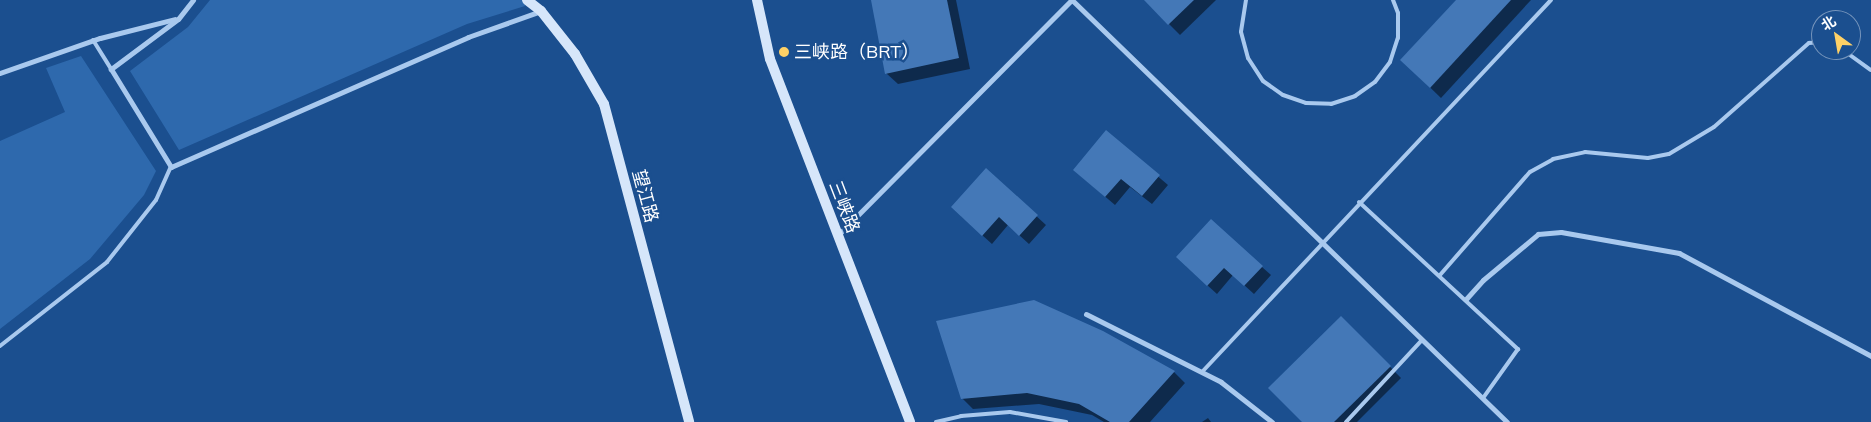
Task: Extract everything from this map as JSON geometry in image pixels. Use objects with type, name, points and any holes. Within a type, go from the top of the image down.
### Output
[{"type":"main road","name":"望江路","points":[[527,0],[541,11],[576,54],[604,104],[689,422]]},
{"type":"main road","name":"三峡路","points":[[757,0],[770,59],[910,422]]},
{"type":"street","points":[[193,0],[178,18],[111,69],[171,167],[468,37],[541,11]]},
{"type":"street","points":[[837,235],[1072,0],[1320,243],[1507,422]]},
{"type":"street","points":[[0,73],[92,40],[178,18]]},
{"type":"street","points":[[1466,299],[1483,280],[1538,234],[1561,232],[1679,253],[1871,356]]},
{"type":"street","points":[[1086,314],[1221,382],[1272,422]]},
{"type":"lane","points":[[1246,0],[1241,32],[1248,58],[1263,81],[1283,95],[1314,104],[1331,104],[1355,96],[1375,82],[1390,62],[1398,38],[1398,13],[1393,0]]},
{"type":"lane","points":[[1202,372],[1358,202],[1551,0]]},
{"type":"lane","points":[[92,40],[111,69]]},
{"type":"lane","points":[[1440,275],[1530,172],[1552,159],[1585,152],[1648,158],[1669,154],[1714,127],[1811,43]]},
{"type":"lane","points":[[1857,60],[1871,70]]},
{"type":"lane","points":[[0,346],[106,262],[156,200],[171,167]]},
{"type":"lane","points":[[1358,202],[1440,275],[1518,349],[1483,398]]},
{"type":"lane","points":[[1346,422],[1422,340]]},
{"type":"lane","points":[[936,422],[961,416],[1010,412],[1066,422]]},
{"type":"shaded area","points":[[210,0],[523,0],[525,6],[467,24],[179,150],[130,71],[188,27]]},
{"type":"shaded area","points":[[81,56],[156,171],[144,195],[90,259],[0,329],[0,141],[65,112],[46,68]]},
{"type":"building","points":[[871,0],[947,0],[959,58],[885,74]]},
{"type":"building","points":[[1144,0],[1194,0],[1168,25]]},
{"type":"building","points":[[1456,0],[1511,0],[1430,88],[1400,60]]},
{"type":"building","points":[[1106,130],[1160,175],[1142,196],[1121,179],[1105,197],[1073,170]]},
{"type":"building","points":[[986,168],[1038,215],[1019,236],[999,217],[982,236],[951,207]]},
{"type":"building","points":[[1211,219],[1263,266],[1244,286],[1224,268],[1207,286],[1176,257]]},
{"type":"building","points":[[1034,300],[1103,331],[1175,371],[1129,422],[1110,422],[1079,404],[1027,393],[961,399],[936,321]]},
{"type":"building","points":[[1341,316],[1391,366],[1334,422],[1302,422],[1268,388]]},
{"type":"place","name":"三峡路（BRT）","points":[[784,52]]}]
